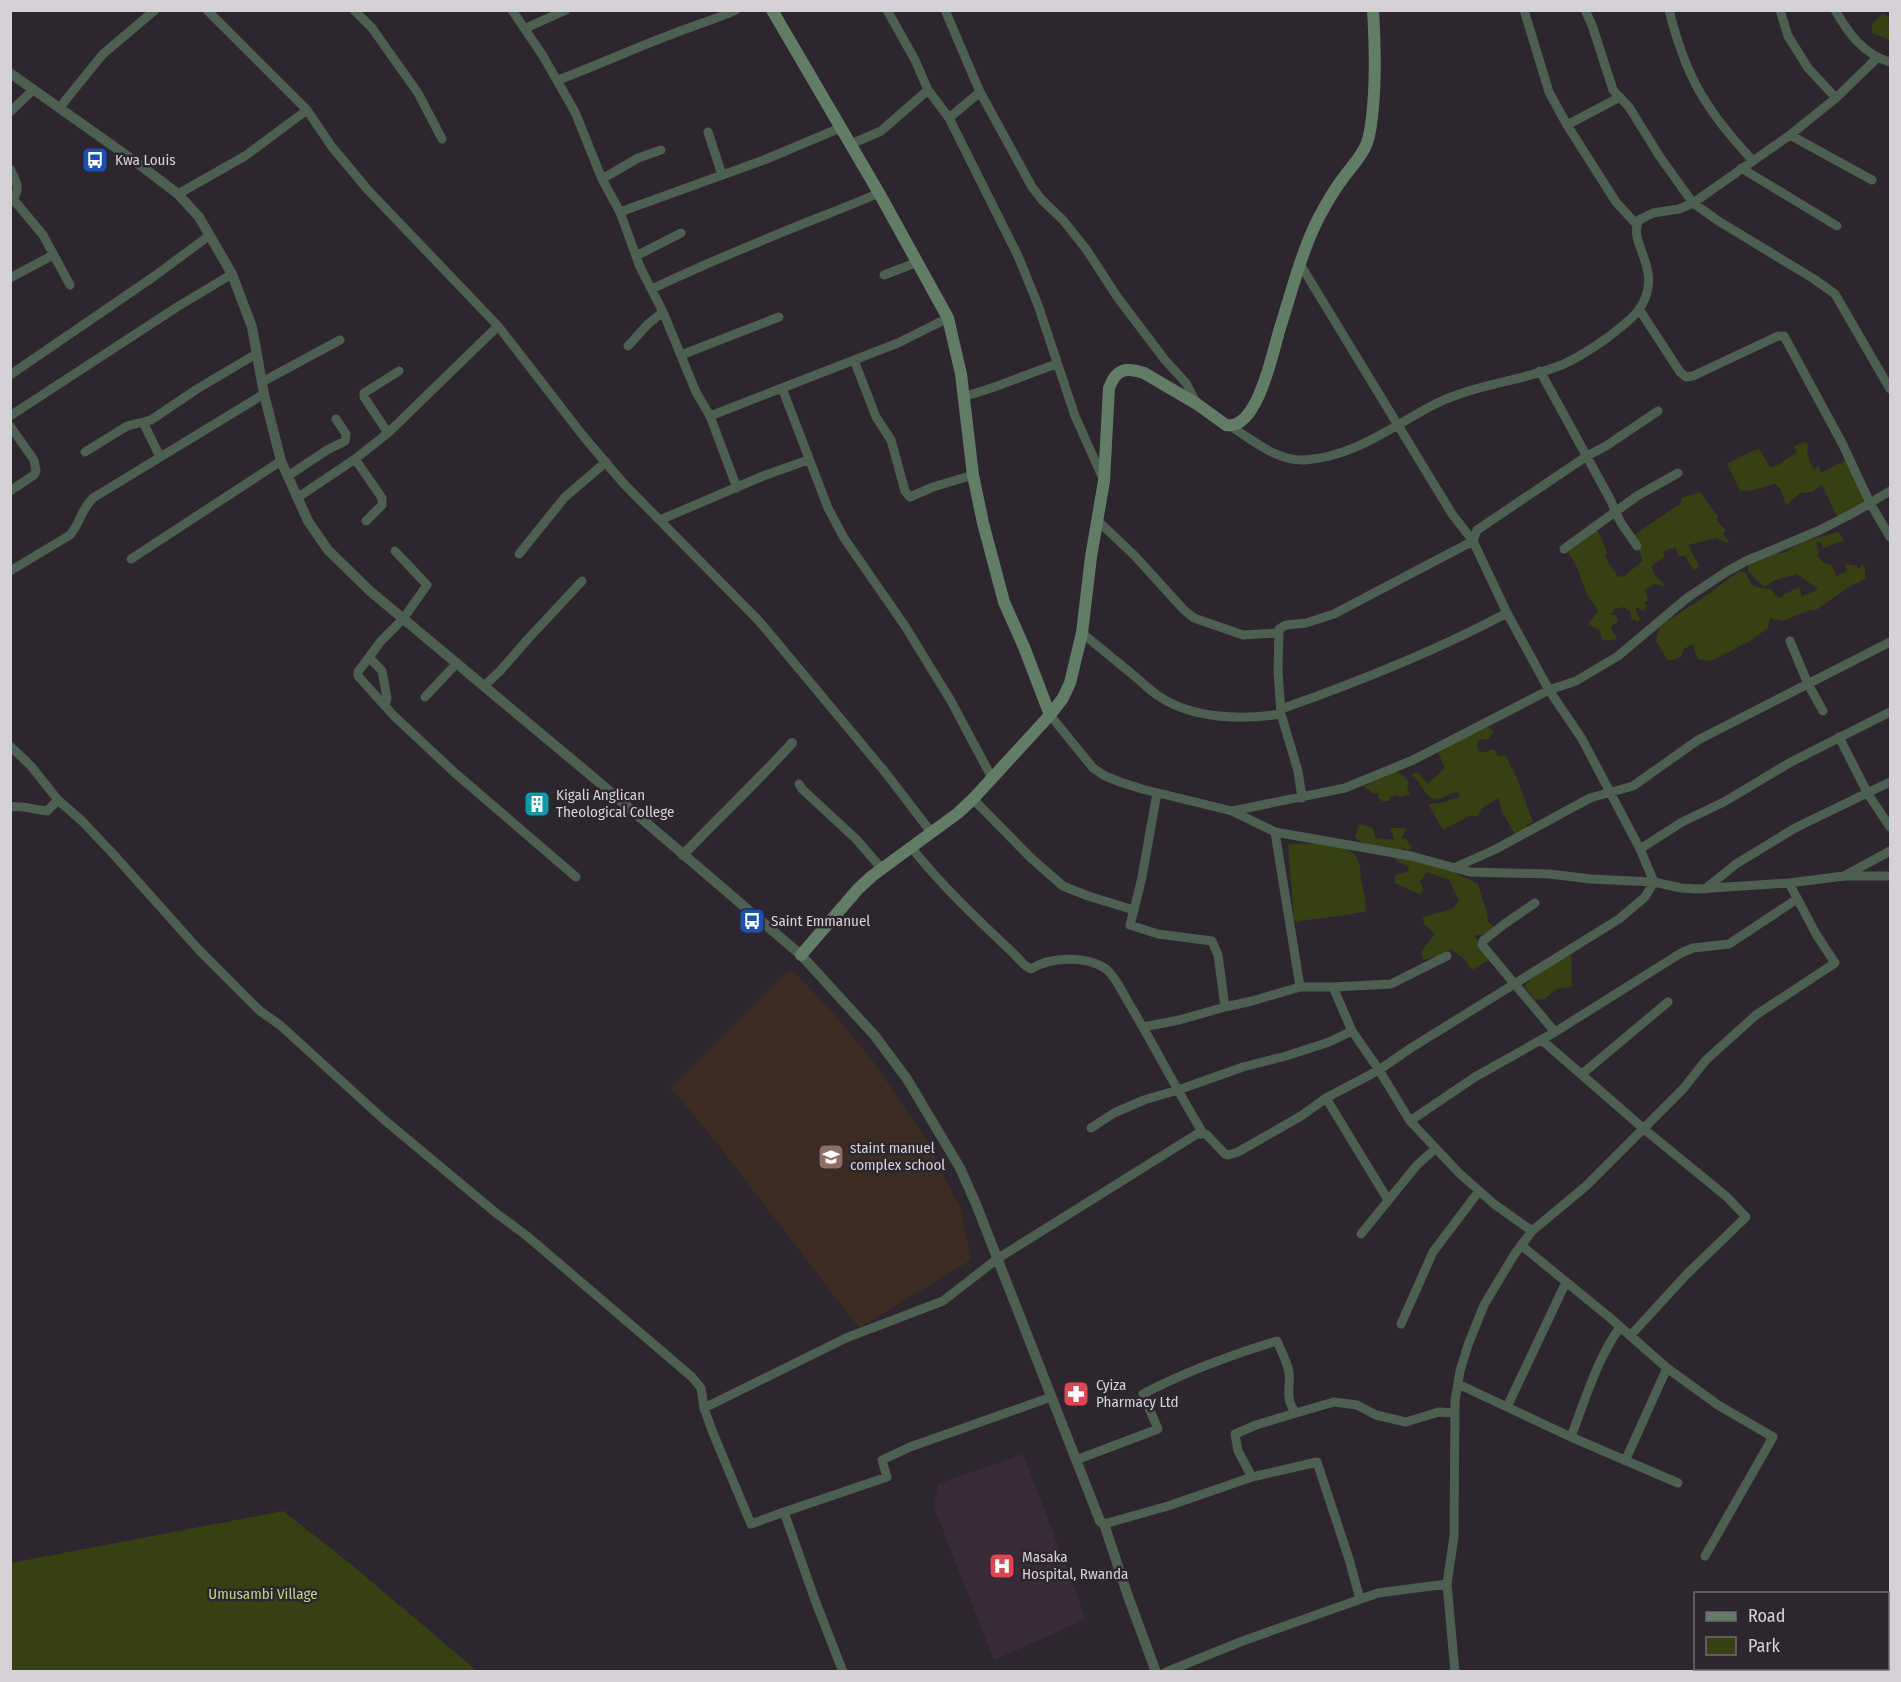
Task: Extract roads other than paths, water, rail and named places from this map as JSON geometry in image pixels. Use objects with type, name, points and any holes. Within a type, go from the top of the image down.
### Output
[{"type":"main road","points":[[772,10],[879,193],[948,318],[965,396],[973,475],[983,523],[1004,602],[1050,715]]},
{"type":"main road","points":[[801,955],[858,889],[973,799],[1063,698],[1070,683],[1082,633],[1091,557],[1104,481],[1109,388],[1113,377],[1118,372],[1134,370],[1144,373],[1197,404],[1221,423],[1230,426],[1237,424],[1247,416],[1262,388],[1312,230],[1342,179],[1358,160],[1367,144],[1375,83],[1376,52],[1373,10]]},
{"type":"street","points":[[60,107],[103,54],[155,10]]},
{"type":"street","points":[[207,10],[307,110],[332,147],[368,190],[498,326],[606,462],[759,621],[885,772],[931,832]]},
{"type":"street","points":[[354,10],[372,28],[418,93],[442,139]]},
{"type":"street","points":[[512,10],[526,28],[575,112],[696,392],[710,417],[737,488]]},
{"type":"street","points":[[526,28],[566,10]]},
{"type":"street","points":[[558,80],[736,10]]},
{"type":"street","points":[[888,10],[928,90],[949,118],[1018,256],[1038,305],[1075,416],[1104,481]]},
{"type":"street","points":[[945,10],[981,92],[1032,187],[1086,249],[1118,298],[1186,383],[1197,404]]},
{"type":"street","points":[[1524,10],[1549,92],[1616,202],[1637,225]]},
{"type":"street","points":[[1585,10],[1613,90],[1629,106],[1660,157],[1693,203],[1720,222],[1815,279],[1835,294],[1890,389]]},
{"type":"street","points":[[1670,10],[1682,53],[1704,100],[1722,125],[1753,160]]},
{"type":"street","points":[[1780,10],[1788,36],[1808,68],[1836,98]]},
{"type":"street","points":[[1835,10],[1852,36],[1877,58],[1890,62]]},
{"type":"street","points":[[1230,426],[1272,453],[1295,460],[1328,456],[1348,450],[1398,426],[1438,403],[1464,393],[1563,364],[1596,346],[1613,334],[1645,300],[1649,278],[1636,232],[1637,225],[1643,216],[1679,209],[1693,203],[1790,135],[1836,98],[1877,58]]},
{"type":"street","points":[[10,73],[140,165],[178,194],[199,217],[232,274],[252,327],[264,394],[281,460],[308,521],[328,550],[370,591],[801,955],[875,1036],[907,1078],[960,1168],[976,1204],[1100,1521],[1104,1524],[1156,1671]]},
{"type":"street","points":[[10,111],[33,90]]},
{"type":"street","points":[[850,144],[881,131],[928,90]]},
{"type":"street","points":[[949,118],[981,92]]},
{"type":"street","points":[[1567,125],[1620,97]]},
{"type":"street","points":[[178,194],[245,156],[307,110]]},
{"type":"street","points":[[620,212],[792,149],[840,128]]},
{"type":"street","points":[[708,132],[722,175]]},
{"type":"street","points":[[1790,135],[1872,180]]},
{"type":"street","points":[[602,179],[638,158],[661,150]]},
{"type":"street","points":[[1741,168],[1837,226]]},
{"type":"street","points":[[10,169],[18,185],[17,193],[12,201],[43,235],[70,285]]},
{"type":"street","points":[[651,289],[879,193]]},
{"type":"street","points":[[636,256],[681,233]]},
{"type":"street","points":[[10,375],[156,275],[210,235]]},
{"type":"street","points":[[10,278],[53,255]]},
{"type":"street","points":[[884,275],[918,262]]},
{"type":"street","points":[[1300,264],[1452,514],[1473,541],[1507,613],[1549,690],[1582,739],[1640,849],[1654,882]]},
{"type":"street","points":[[10,416],[177,307],[232,274]]},
{"type":"street","points":[[1639,309],[1680,372],[1686,377],[1693,376],[1778,336],[1784,336],[1842,443],[1870,503],[1890,537]]},
{"type":"street","points":[[628,346],[648,324],[663,312]]},
{"type":"street","points":[[681,355],[778,317]]},
{"type":"street","points":[[710,417],[898,343],[948,318]]},
{"type":"street","points":[[297,498],[355,459],[388,433],[498,326]]},
{"type":"street","points":[[262,382],[340,340]]},
{"type":"street","points":[[85,452],[127,426],[150,420],[256,354]]},
{"type":"street","points":[[854,360],[876,417],[891,440],[905,491],[910,497],[933,487],[973,475]]},
{"type":"street","points":[[965,396],[992,389],[1057,364]]},
{"type":"street","points":[[388,433],[363,393],[399,370]]},
{"type":"street","points":[[1540,371],[1615,512],[1637,546]]},
{"type":"street","points":[[782,388],[808,460],[828,508],[844,538],[904,626],[951,701],[992,778]]},
{"type":"street","points":[[10,571],[70,535],[76,528],[84,506],[93,498],[264,394]]},
{"type":"street","points":[[1302,798],[1298,771],[1281,711],[1279,629],[1283,626],[1306,623],[1334,614],[1473,541],[1477,530],[1658,411]]},
{"type":"street","points":[[288,476],[345,441],[346,434],[336,418]]},
{"type":"street","points":[[143,422],[160,457]]},
{"type":"street","points":[[10,426],[36,466],[34,475],[10,491]]},
{"type":"street","points":[[355,459],[382,498],[382,505],[366,521]]},
{"type":"street","points":[[131,559],[281,460]]},
{"type":"street","points":[[660,520],[763,476],[808,460]]},
{"type":"street","points":[[519,554],[565,498],[606,462]]},
{"type":"street","points":[[1564,549],[1637,496],[1678,473]]},
{"type":"street","points":[[1232,811],[1345,788],[1413,760],[1549,690],[1576,681],[1618,656],[1687,598],[1726,572],[1746,561],[1820,530],[1890,491]]},
{"type":"street","points":[[1098,521],[1194,618],[1243,635],[1278,633]]},
{"type":"street","points":[[395,551],[427,585],[403,619],[381,641],[358,672],[358,676],[385,706],[455,773],[576,877]]},
{"type":"street","points":[[484,686],[582,580]]},
{"type":"street","points":[[1082,633],[1160,698],[1200,713],[1252,716],[1281,711],[1384,671],[1471,632],[1507,613]]},
{"type":"street","points":[[1790,641],[1808,684],[1823,711]]},
{"type":"street","points":[[1454,868],[1496,849],[1590,798],[1633,786],[1698,740],[1890,642]]},
{"type":"street","points":[[370,658],[382,671],[387,698],[385,706]]},
{"type":"street","points":[[425,697],[457,663]]},
{"type":"street","points":[[1640,849],[1682,822],[1724,802],[1791,762],[1890,712]]},
{"type":"street","points":[[1050,715],[1093,768],[1120,782],[1232,811],[1275,832],[1404,855],[1482,874],[1533,873],[1612,881],[1654,882],[1681,888],[1705,889],[1844,876],[1890,876]]},
{"type":"street","points":[[1839,737],[1868,794],[1890,827]]},
{"type":"street","points":[[683,855],[792,743]]},
{"type":"street","points":[[10,746],[31,766],[58,800],[82,821],[199,950],[260,1011],[280,1025],[382,1118],[496,1213],[528,1236],[692,1377],[701,1388],[704,1408],[713,1433],[750,1524],[887,1477],[882,1460],[910,1447],[1051,1397]]},
{"type":"street","points":[[1705,889],[1736,864],[1795,828],[1890,782]]},
{"type":"street","points":[[800,784],[802,789],[856,839],[882,868]]},
{"type":"street","points":[[1157,793],[1142,877],[1130,925],[1158,934],[1212,941],[1218,955],[1225,1007]]},
{"type":"street","points":[[973,799],[1030,858],[1063,886],[1134,910]]},
{"type":"street","points":[[10,807],[18,806],[47,811],[58,800]]},
{"type":"street","points":[[1275,832],[1299,987]]},
{"type":"street","points":[[911,847],[943,885],[1027,968],[1031,969],[1038,964],[1052,960],[1065,959],[1100,966],[1112,975],[1203,1133],[1225,1154],[1233,1154],[1301,1116],[1326,1098],[1379,1070],[1420,1042],[1619,919],[1645,897],[1654,882]]},
{"type":"street","points":[[1844,876],[1890,851]]},
{"type":"street","points":[[1455,1671],[1447,1584],[1454,1536],[1455,1413],[1458,1384],[1468,1345],[1484,1305],[1532,1231],[1586,1186],[1644,1129],[1683,1089],[1706,1060],[1756,1015],[1835,963],[1816,934],[1789,882]]},
{"type":"street","points":[[1410,1121],[1475,1077],[1543,1041],[1681,953],[1693,948],[1729,944],[1797,899]]},
{"type":"street","points":[[1535,903],[1503,925],[1483,941],[1482,945],[1555,1032]]},
{"type":"street","points":[[1143,1027],[1179,1020],[1299,987],[1391,984],[1447,956]]},
{"type":"street","points":[[1333,987],[1352,1031],[1410,1121],[1459,1173],[1532,1231]]},
{"type":"street","points":[[1582,1074],[1668,1002]]},
{"type":"street","points":[[1091,1128],[1114,1113],[1144,1100],[1243,1067],[1329,1042],[1352,1031]]},
{"type":"street","points":[[1543,1041],[1644,1129],[1727,1197],[1746,1217],[1687,1274],[1630,1336]]},
{"type":"street","points":[[1326,1098],[1388,1200]]},
{"type":"street","points":[[704,1408],[846,1338],[943,1301],[997,1259],[1197,1134],[1203,1133]]},
{"type":"street","points":[[1361,1234],[1417,1165],[1435,1149]]},
{"type":"street","points":[[1401,1324],[1433,1252],[1479,1191]]},
{"type":"street","points":[[1521,1245],[1667,1368],[1718,1405],[1773,1437],[1705,1556]]},
{"type":"street","points":[[1507,1407],[1566,1282]]},
{"type":"street","points":[[1570,1437],[1613,1336],[1620,1327]]},
{"type":"street","points":[[1076,1460],[1158,1429],[1143,1394],[1237,1353],[1277,1341],[1289,1373],[1287,1392],[1296,1413]]},
{"type":"street","points":[[1625,1461],[1667,1368]]},
{"type":"street","points":[[1458,1384],[1570,1437],[1678,1483]]},
{"type":"street","points":[[1252,1477],[1238,1451],[1235,1434],[1257,1425],[1334,1402],[1357,1405],[1376,1415],[1406,1422],[1439,1412],[1455,1413]]},
{"type":"street","points":[[1104,1524],[1168,1506],[1252,1477],[1317,1462],[1360,1599]]},
{"type":"street","points":[[784,1512],[843,1671]]},
{"type":"street","points":[[1166,1671],[1378,1593],[1447,1584]]},
{"type":"place","name":"Kwa Louis","points":[[95,160]]},
{"type":"place","name":"Kigali Anglican Theological College","points":[[537,804]]},
{"type":"place","name":"Saint Emmanuel","points":[[752,921]]},
{"type":"place","name":"staint manuel complex school","points":[[831,1157]]},
{"type":"place","name":"Cyiza Pharmacy Ltd","points":[[1076,1394]]},
{"type":"place","name":"Masaka Hospital, Rwanda","points":[[1002,1566]]},
{"type":"park label","name":"Umusambi Village","points":[[263,1594]]}]
